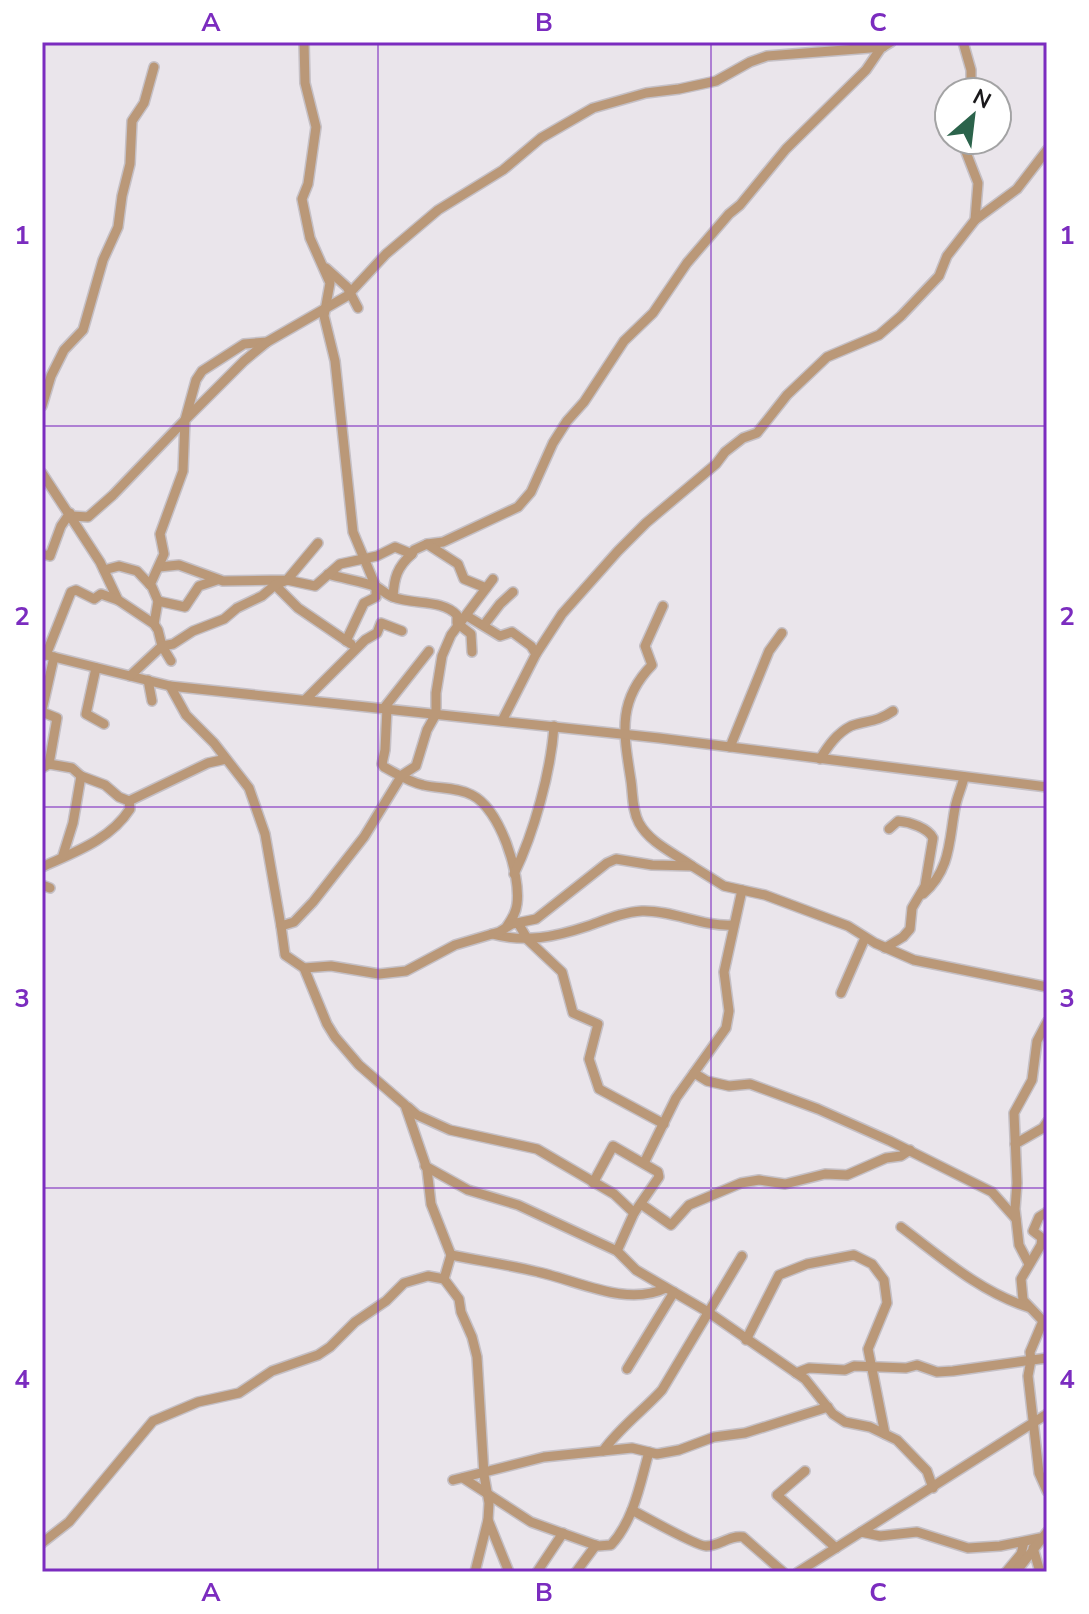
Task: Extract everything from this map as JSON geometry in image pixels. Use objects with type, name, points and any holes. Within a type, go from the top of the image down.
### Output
[{"type":"street","points":[[304,42],[305,83],[316,127],[308,184],[302,199],[310,238],[330,283],[325,310],[335,361],[353,532],[376,587],[376,597],[364,603],[346,641]]},
{"type":"street","points":[[963,42],[971,76]]},
{"type":"street","points":[[71,515],[88,517],[244,361],[267,342],[350,293],[386,254],[438,210],[503,170],[541,138],[593,108],[646,93],[716,81],[767,56],[887,44]]},
{"type":"street","points":[[393,597],[394,578],[399,566],[414,550],[443,542],[518,507],[531,492],[553,443],[567,421],[584,402],[624,341],[653,313],[687,263],[786,149],[866,70],[873,56],[887,44]]},
{"type":"street","points":[[42,406],[51,376],[64,350],[83,330],[99,271],[118,227],[130,164],[132,121],[144,103],[154,67]]},
{"type":"street","points":[[502,721],[536,654],[585,586],[646,523],[716,464],[725,452],[743,438],[757,433],[787,395],[827,357],[879,335],[901,316],[939,276],[947,256],[975,220],[1017,189],[1047,150]]},
{"type":"street","points":[[968,156],[978,183],[975,220]]},
{"type":"street","points":[[324,266],[347,287],[358,308]]},
{"type":"street","points":[[150,585],[164,554],[160,534],[183,471],[185,420],[196,380],[202,371],[244,344],[267,342]]},
{"type":"street","points":[[42,473],[104,570],[118,600]]},
{"type":"street","points":[[42,554],[50,556],[61,526],[71,515]]},
{"type":"street","points":[[130,676],[162,646],[173,644],[193,631],[224,619],[237,608],[287,580],[318,543]]},
{"type":"street","points":[[427,544],[458,564],[464,579],[490,584],[467,616],[457,623]]},
{"type":"street","points":[[158,601],[185,607],[199,586],[217,580],[287,580],[315,586],[340,564],[395,547],[412,554]]},
{"type":"street","points":[[159,567],[179,565],[217,580]]},
{"type":"street","points":[[104,570],[119,566],[128,568],[137,571],[150,585],[158,601],[154,624]]},
{"type":"street","points":[[281,926],[298,918],[354,851],[401,776],[416,766],[427,730],[436,714],[442,656],[457,623],[457,615],[442,605],[427,605],[393,597],[376,587],[328,574]]},
{"type":"street","points":[[275,585],[298,608],[357,648]]},
{"type":"street","points":[[171,661],[154,624],[118,600],[101,594],[94,599],[76,590],[71,592],[48,655],[42,711],[57,718],[46,766],[72,768],[81,776],[105,785],[129,801],[208,763],[226,759]]},
{"type":"street","points":[[484,625],[513,592]]},
{"type":"street","points":[[663,606],[645,646],[652,665],[638,680],[623,719],[633,807],[638,822],[655,842],[724,886],[765,895],[785,905],[834,920],[885,948],[931,965],[1047,987]]},
{"type":"street","points":[[467,616],[500,636],[512,632],[536,654]]},
{"type":"street","points":[[306,699],[357,648],[377,633],[381,623],[402,631]]},
{"type":"street","points":[[457,623],[471,634],[472,652]]},
{"type":"street","points":[[730,747],[769,651],[782,633]]},
{"type":"street","points":[[429,651],[385,708],[382,764],[426,786],[474,795],[496,822],[503,834],[514,874],[518,903],[506,928]]},
{"type":"street","points":[[48,655],[170,686],[624,734],[1047,787]]},
{"type":"street","points":[[96,668],[86,714],[104,724]]},
{"type":"street","points":[[328,679],[326,692],[332,703]]},
{"type":"street","points":[[148,680],[152,701]]},
{"type":"street","points":[[170,686],[186,715],[214,743],[249,788],[265,834],[285,955],[304,968],[327,1024],[359,1065],[417,1115],[450,1130],[537,1149],[614,1194],[634,1213]]},
{"type":"street","points":[[820,759],[832,741],[845,730],[854,725],[868,724],[893,711]]},
{"type":"street","points":[[514,874],[526,850],[552,758],[554,726]]},
{"type":"street","points":[[63,855],[73,823],[81,776]]},
{"type":"street","points":[[920,896],[936,881],[951,846],[955,809],[964,777]]},
{"type":"street","points":[[42,867],[63,855],[96,843],[128,812],[129,801]]},
{"type":"street","points":[[885,948],[910,929],[912,908],[928,875],[933,838],[927,830],[898,821],[889,829]]},
{"type":"street","points":[[304,968],[331,966],[379,974],[406,971],[455,945],[536,919],[616,859],[652,865],[692,866]]},
{"type":"street","points":[[644,1163],[676,1098],[726,1028],[729,1011],[724,972],[742,890]]},
{"type":"street","points":[[492,934],[513,940],[542,939],[641,911],[733,925]]},
{"type":"street","points":[[518,923],[528,940],[562,972],[573,1013],[598,1024],[589,1059],[599,1089],[664,1124]]},
{"type":"street","points":[[841,993],[865,938]]},
{"type":"street","points":[[1029,1264],[1019,1245],[1016,1219],[1014,1113],[1032,1080],[1037,1041],[1047,1022]]},
{"type":"street","points":[[694,1073],[707,1081],[729,1086],[750,1084],[818,1109],[910,1150],[992,1192],[1016,1219]]},
{"type":"street","points":[[405,1105],[425,1166],[431,1204],[451,1255],[444,1279]]},
{"type":"street","points":[[1015,1144],[1043,1128],[1047,1122]]},
{"type":"street","points":[[593,1183],[613,1146],[658,1172],[659,1177],[634,1213],[617,1251]]},
{"type":"street","points":[[641,1204],[671,1225],[689,1205],[741,1183],[759,1180],[785,1184],[825,1174],[847,1175],[910,1150]]},
{"type":"street","points":[[425,1166],[468,1190],[518,1205],[617,1251],[636,1270],[708,1312],[805,1379],[833,1414],[845,1422],[870,1427],[897,1440],[927,1471],[933,1488]]},
{"type":"street","points":[[1028,1307],[1023,1300],[1021,1279],[1042,1238],[1033,1231],[1039,1217],[1047,1212]]},
{"type":"street","points":[[901,1227],[980,1285],[1008,1301],[1028,1307],[1045,1319],[1030,1352],[1028,1376],[1039,1473],[1047,1491]]},
{"type":"street","points":[[451,1255],[536,1271],[594,1289],[653,1294],[670,1290]]},
{"type":"street","points":[[746,1340],[779,1275],[807,1264],[854,1255],[872,1264],[884,1280],[887,1303],[868,1349],[885,1434]]},
{"type":"street","points":[[603,1451],[621,1428],[662,1390],[742,1256]]},
{"type":"street","points":[[42,1543],[69,1522],[153,1421],[198,1402],[239,1393],[272,1371],[318,1355],[404,1283],[428,1276],[444,1279],[459,1299],[475,1347],[488,1493],[488,1520],[475,1572]]},
{"type":"street","points":[[627,1369],[670,1290]]},
{"type":"street","points":[[796,1373],[809,1368],[845,1370],[854,1366],[906,1368],[917,1365],[937,1372],[1047,1358]]},
{"type":"street","points":[[649,1452],[632,1510],[619,1537],[611,1545],[596,1545],[531,1522],[488,1493],[458,1479],[544,1457],[632,1448],[649,1452],[657,1454],[679,1450],[714,1437],[745,1433],[828,1407]]},
{"type":"street","points":[[798,1572],[1047,1414]]},
{"type":"street","points":[[805,1471],[777,1495],[836,1548]]},
{"type":"street","points":[[632,1510],[698,1545],[709,1547],[735,1536],[743,1537],[783,1572]]},
{"type":"street","points":[[488,1520],[509,1572]]},
{"type":"street","points":[[861,1532],[880,1536],[917,1532],[968,1548],[1024,1542],[1044,1535]]},
{"type":"street","points":[[537,1572],[563,1533]]},
{"type":"street","points":[[1016,1572],[1044,1535]]},
{"type":"street","points":[[1006,1572],[1021,1554],[1024,1542]]},
{"type":"street","points":[[576,1572],[596,1545]]},
{"type":"street","points":[[1033,1548],[1040,1572]]}]
